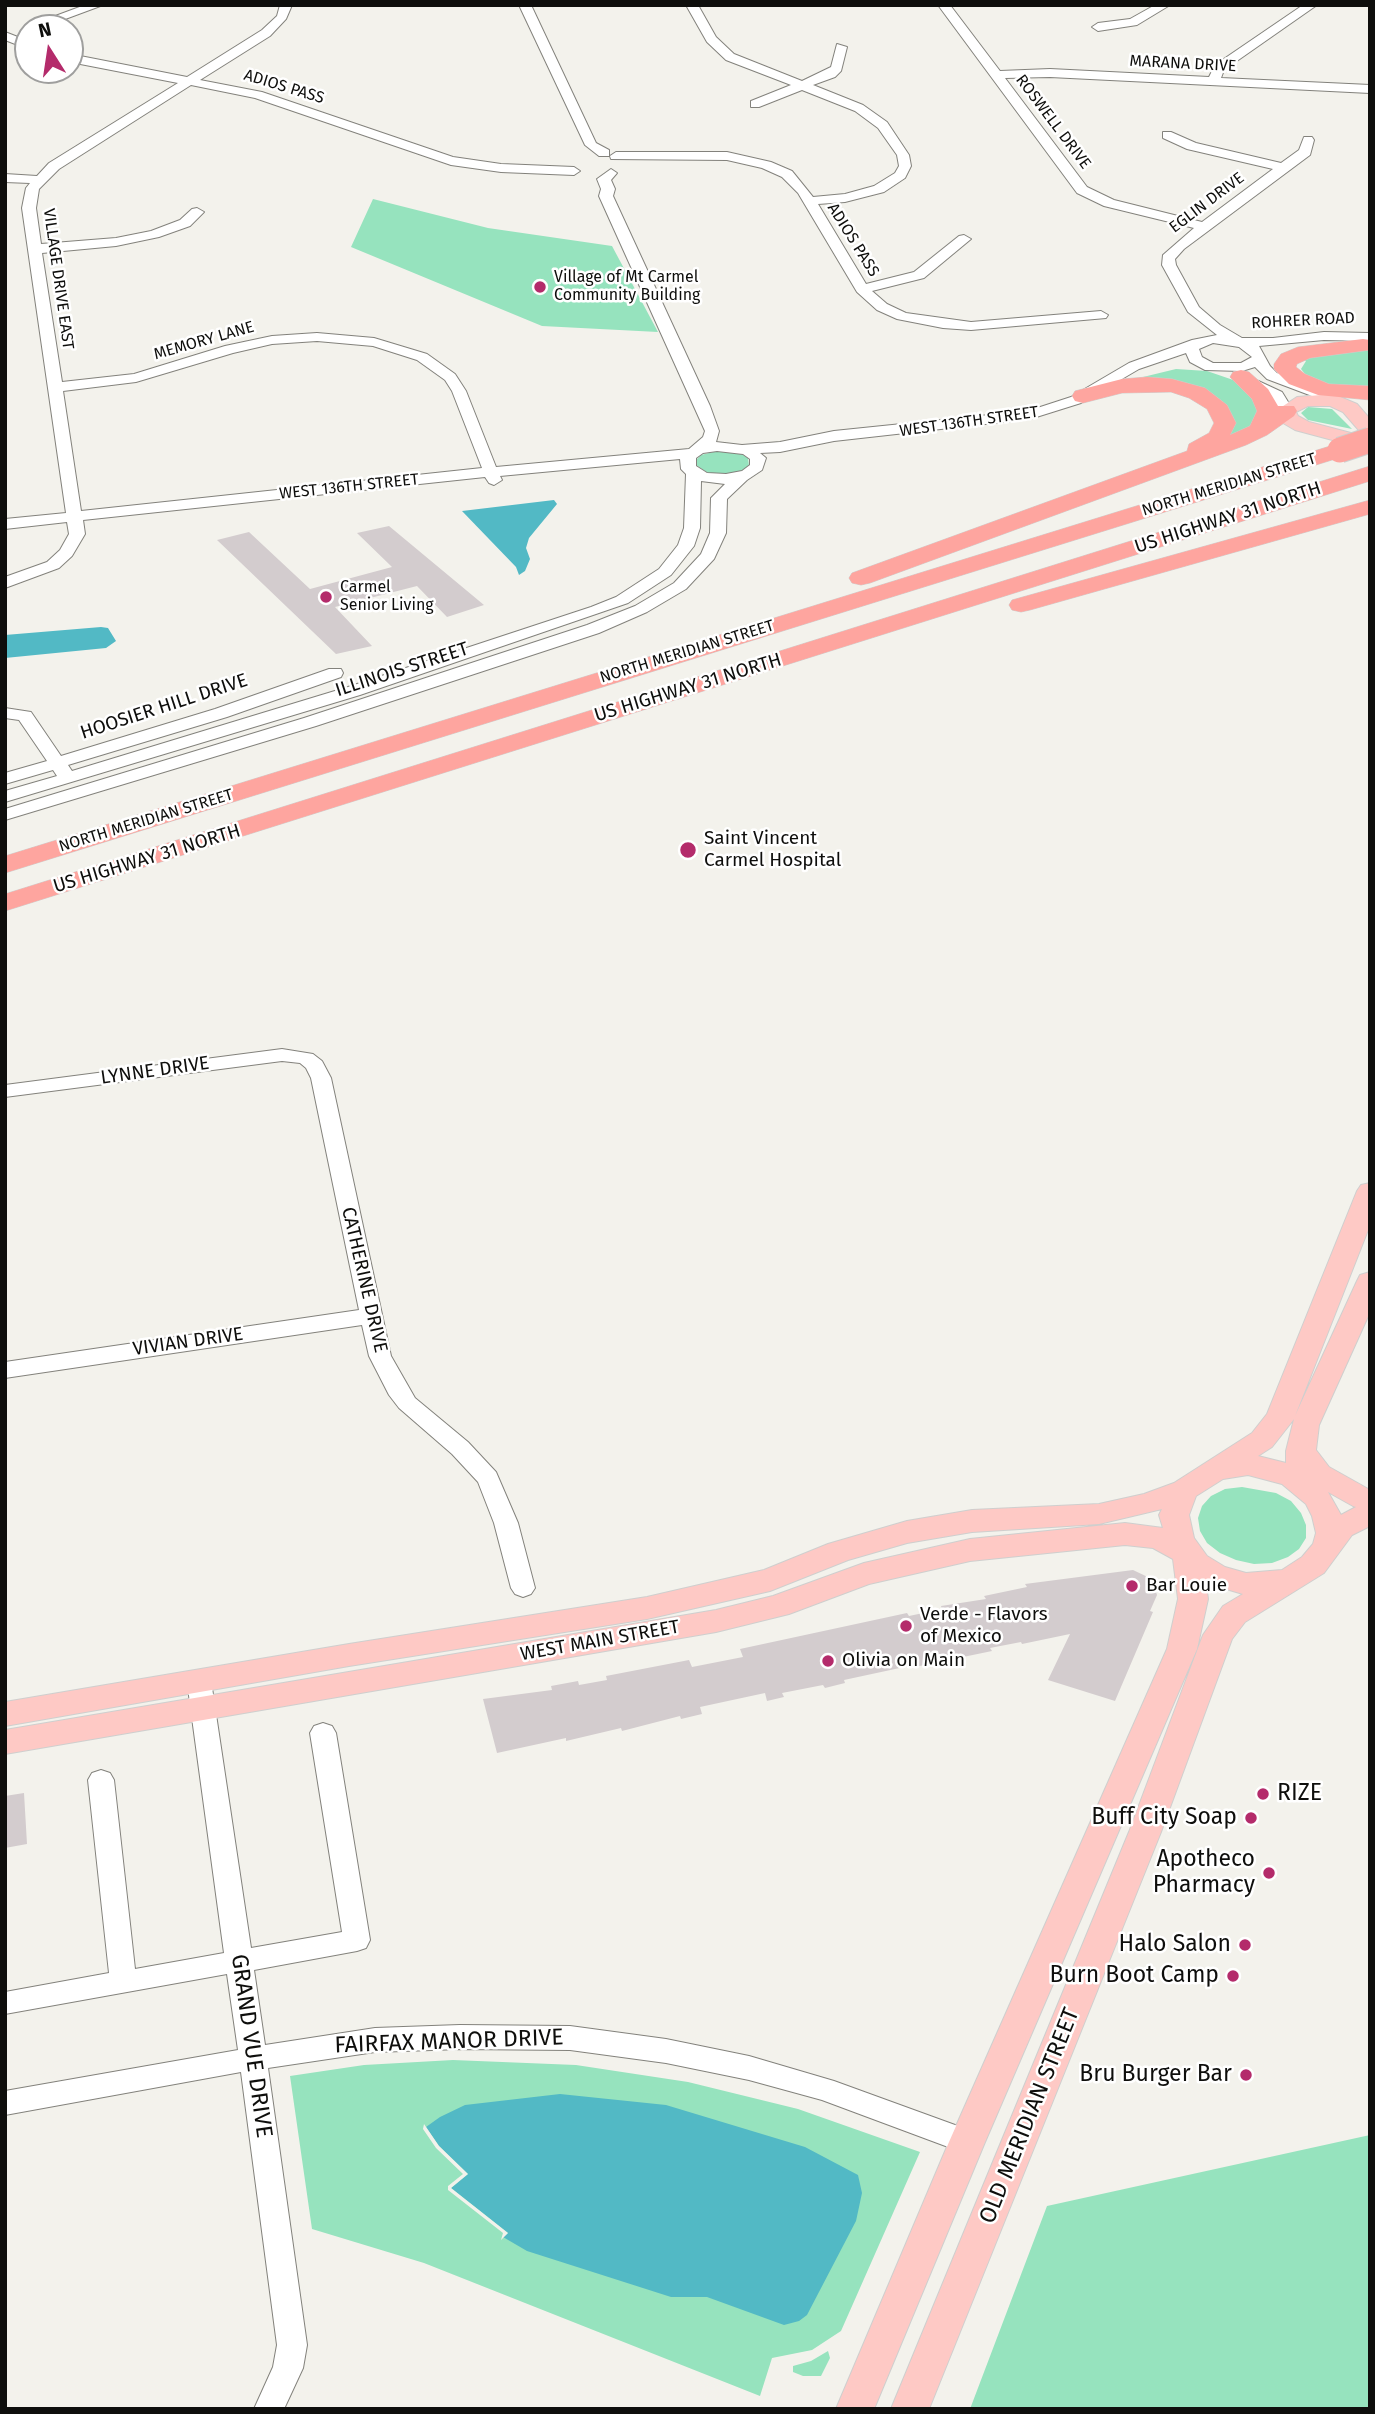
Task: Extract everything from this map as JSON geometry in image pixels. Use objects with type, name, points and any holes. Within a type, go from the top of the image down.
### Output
[{"type":"highway","points":[[1368,342],[1306,352],[1289,359],[1285,369],[1297,379],[1326,390],[1370,393]]},
{"type":"highway","points":[[1241,377],[1267,404],[1268,411],[1259,430]]},
{"type":"highway","points":[[1083,396],[1128,385],[1156,384],[1188,389],[1216,405],[1224,417],[1221,434],[1213,442],[1159,469]]},
{"type":"highway","points":[[1335,400],[1370,401]]},
{"type":"highway","points":[[518,705],[587,674],[740,622],[1238,440],[1259,430],[1286,410]]},
{"type":"highway","name":"NORTH MERIDIAN STREET","points":[[5,865],[1370,442]]},
{"type":"highway","name":"US HIGHWAY 31 NORTH","points":[[5,903],[1370,473]]},
{"type":"highway","points":[[1332,516],[1370,500]]},
{"type":"highway","points":[[549,732],[606,724],[1370,507]]},
{"type":"main road","points":[[1370,431],[1350,408],[1335,400],[1304,401],[1286,410],[1292,421],[1302,426],[1370,442]]},
{"type":"main road","points":[[855,2409],[1120,1786],[1182,1649],[1193,1599],[1187,1554],[1175,1524],[1174,1514],[1184,1490],[1262,1440],[1276,1426],[1370,1191]]},
{"type":"main road","points":[[1329,1542],[1331,1533],[1327,1516],[1308,1489],[1300,1451],[1308,1415],[1370,1282]]},
{"type":"main road","points":[[1300,1451],[1319,1474],[1367,1503]]},
{"type":"main road","points":[[1216,1470],[1232,1466],[1260,1466],[1284,1473],[1308,1489],[1367,1503]]},
{"type":"main road","name":"WEST MAIN STREET","points":[[5,1742],[201,1694],[647,1608],[770,1580],[838,1552],[907,1532],[972,1521],[1107,1512],[1149,1503],[1184,1490]]},
{"type":"main road","points":[[1187,1554],[1215,1575],[1246,1584],[1275,1583],[1290,1579],[1319,1559],[1329,1542],[1367,1503]]},
{"type":"main road","name":"WEST MAIN STREET","points":[[5,1714],[201,1694],[716,1621],[778,1606],[864,1574],[970,1550],[1114,1535],[1159,1538],[1187,1554]]},
{"type":"main road","points":[[1137,1537],[1178,1563],[1193,1599]]},
{"type":"main road","name":"OLD MERIDIAN STREET","points":[[910,2409],[1145,1832],[1218,1635],[1234,1614],[1290,1579]]},
{"type":"street","points":[[70,14],[97,5]]},
{"type":"street","points":[[5,178],[38,180],[54,166],[265,33],[282,17],[286,5]]},
{"type":"street","points":[[510,5],[580,146],[579,165],[597,191],[606,195],[703,406],[712,433],[696,451]]},
{"type":"street","points":[[525,5],[592,145],[613,162]]},
{"type":"street","points":[[692,5],[710,39],[730,57],[859,108],[876,119],[888,132],[905,161],[900,175],[879,189],[845,198],[809,201]]},
{"type":"street","name":"ROSWELL DRIVE","points":[[944,5],[1082,190],[1109,203],[1204,227]]},
{"type":"street","points":[[1098,26],[1133,22],[1164,5]]},
{"type":"street","points":[[1214,81],[1219,68],[1311,5]]},
{"type":"street","points":[[755,104],[835,71],[841,47]]},
{"type":"street","name":"ADIOS PASS","points":[[84,61],[289,104],[439,158],[484,167],[525,169],[579,165]]},
{"type":"street","name":"MARANA DRIVE","points":[[996,75],[1050,73],[1370,89]]},
{"type":"street","points":[[1167,135],[1192,146],[1284,168]]},
{"type":"street","name":"EGLIN DRIVE","points":[[1194,345],[1199,332],[1193,309],[1168,260],[1173,251],[1305,152],[1308,140]]},
{"type":"street","name":"ADIOS PASS","points":[[613,162],[727,156],[766,165],[793,178],[862,289],[882,307],[902,316],[943,324],[986,326],[1101,315]]},
{"type":"street","points":[[579,165],[613,162]]},
{"type":"street","points":[[579,165],[613,162]]},
{"type":"street","points":[[606,195],[608,189],[604,181],[613,162]]},
{"type":"street","name":"VILLAGE DRIVE EAST","points":[[38,180],[29,203],[75,521]]},
{"type":"street","points":[[36,249],[143,237],[186,223],[197,212]]},
{"type":"street","points":[[862,289],[919,275],[964,239]]},
{"type":"street","name":"EGLIN DRIVE","points":[[1193,309],[1215,328],[1252,347],[1259,357]]},
{"type":"street","name":"ROHRER ROAD","points":[[1194,345],[1213,339],[1278,342],[1324,336],[1368,342]]},
{"type":"street","name":"MEMORY LANE","points":[[56,387],[136,378],[230,349],[272,340],[334,338],[374,342],[422,357],[450,377],[459,391],[492,476]]},
{"type":"street","name":"ROHRER ROAD","points":[[1211,367],[1242,367],[1279,350],[1310,345],[1368,342]]},
{"type":"street","points":[[1194,345],[1193,356],[1211,367]]},
{"type":"street","name":"WEST 136TH STREET","points":[[5,533],[75,521],[492,476],[696,451],[723,445],[774,448],[834,436],[1023,417],[1061,407],[1134,366],[1194,345]]},
{"type":"street","points":[[1259,357],[1263,368],[1272,376],[1335,400]]},
{"type":"street","name":"WEST 136TH STREET","points":[[1109,382],[1163,366],[1211,367],[1241,377],[1274,393],[1286,410]]},
{"type":"street","points":[[703,406],[736,438],[742,448],[755,455],[759,461],[758,467],[744,476]]},
{"type":"street","name":"WEST 136TH STREET","points":[[492,476],[649,466],[718,479],[744,476],[814,449],[864,435]]},
{"type":"street","name":"ILLINOIS STREET","points":[[5,797],[354,691],[622,600],[665,572],[686,546],[692,528],[692,472],[686,461],[696,451]]},
{"type":"street","name":"ILLINOIS STREET","points":[[5,815],[310,722],[593,629],[641,609],[680,586],[708,556],[718,533],[719,498],[744,476]]},
{"type":"street","points":[[5,583],[41,572],[60,560],[75,540],[75,521]]},
{"type":"street","name":"WEST 136TH STREET","points":[[5,524],[75,521]]},
{"type":"street","name":"HOOSIER HILL DRIVE","points":[[5,779],[221,713],[335,673]]},
{"type":"street","points":[[5,713],[25,716],[56,764],[69,778]]},
{"type":"street","name":"LYNNE DRIVE","points":[[5,1091],[234,1060],[282,1055],[306,1058]]},
{"type":"street","name":"CATHERINE DRIVE","points":[[306,1058],[315,1065],[321,1078],[380,1356],[407,1404],[467,1455],[492,1485],[506,1523],[523,1588]]},
{"type":"street","name":"VIVIAN DRIVE","points":[[5,1370],[371,1316]]},
{"type":"street","name":"GRAND VUE DRIVE","points":[[201,1694],[290,2318],[292,2345],[288,2368],[269,2409]]},
{"type":"street","points":[[5,2003],[357,1940],[323,1733]]},
{"type":"street","points":[[101,1780],[123,1982]]},
{"type":"street","name":"FAIRFAX MANOR DRIVE","points":[[5,2103],[253,2058],[375,2040],[570,2038],[666,2051],[749,2068],[824,2089],[967,2142]]},
{"type":"green space","points":[[373,199],[488,228],[612,246],[658,332],[542,326],[351,247]]},
{"type":"green space","points":[[1370,349],[1370,390],[1328,384],[1306,375],[1301,369],[1306,361],[1301,359]]},
{"type":"green space","points":[[1176,369],[1207,371],[1242,383],[1260,404],[1256,424],[1222,442],[1230,413],[1143,377]]},
{"type":"green space","points":[[1308,407],[1332,409],[1352,429],[1308,420],[1301,413]]},
{"type":"green space","points":[[721,450],[740,453],[748,458],[749,466],[740,472],[720,475],[708,473],[696,465],[696,460],[701,455]]},
{"type":"green space","points":[[1242,1487],[1276,1493],[1291,1501],[1301,1513],[1306,1525],[1306,1538],[1299,1549],[1272,1563],[1254,1564],[1220,1553],[1207,1543],[1200,1531],[1198,1518],[1202,1506],[1211,1496],[1225,1489]]},
{"type":"green space","points":[[453,2060],[576,2065],[688,2082],[798,2109],[920,2152],[841,2331],[812,2350],[772,2358],[760,2396],[424,2263],[312,2229],[290,2076],[364,2065]]},
{"type":"green space","points":[[1370,2135],[1370,2409],[970,2409],[1047,2206]]},
{"type":"green space","points":[[828,2351],[830,2358],[821,2376],[803,2376],[793,2372],[793,2366],[811,2361]]},
{"type":"water","points":[[554,500],[557,504],[529,538],[526,548],[530,559],[525,571],[519,575],[516,567],[462,511]]},
{"type":"water","points":[[108,628],[116,641],[106,648],[5,658],[5,635]]},
{"type":"water","points":[[560,2094],[666,2105],[805,2147],[858,2175],[862,2193],[856,2221],[807,2315],[799,2321],[784,2325],[707,2297],[671,2297],[527,2251],[503,2237],[508,2233],[451,2188],[468,2174],[439,2146],[426,2127],[465,2105]]},
{"type":"pier","points":[[424,2124],[439,2146],[468,2174],[451,2188],[508,2233],[501,2240],[503,2233],[448,2190],[448,2186],[463,2174],[436,2148],[423,2129]]},
{"type":"building","name":"Carmel Senior Living","points":[[389,526],[484,605],[447,617],[417,586],[335,607],[372,646],[336,654],[217,540],[249,532],[310,589],[392,567],[357,533]]},
{"type":"building","name":"Olivia on Main","points":[[1133,1570],[1152,1579],[1157,1595],[1150,1611],[1153,1612],[1115,1701],[1048,1680],[1070,1634],[990,1648],[992,1651],[844,1680],[845,1683],[825,1688],[823,1685],[782,1693],[784,1697],[767,1701],[765,1693],[700,1707],[702,1714],[681,1719],[680,1716],[622,1731],[621,1728],[497,1753],[483,1699],[552,1690],[551,1686],[578,1681],[579,1685],[607,1680],[606,1676],[689,1660],[692,1667],[743,1657],[740,1649],[907,1613],[909,1616],[942,1609],[941,1606],[986,1599],[984,1596],[1027,1587],[1025,1584]]},
{"type":"building","points":[[24,1793],[27,1844],[5,1848],[5,1796]]},
{"type":"place","name":"Village of Mt Carmel Community Building","points":[[540,287]]},
{"type":"place","name":"Carmel Senior Living","points":[[326,597]]},
{"type":"place","name":"Saint Vincent Carmel Hospital","points":[[688,850]]},
{"type":"place","name":"Bar Louie","points":[[1132,1586]]},
{"type":"place","name":"Verde - Flavors of Mexico","points":[[906,1626]]},
{"type":"place","name":"Olivia on Main","points":[[828,1661]]},
{"type":"place","name":"RIZE","points":[[1263,1794]]},
{"type":"place","name":"Buff City Soap","points":[[1251,1818]]},
{"type":"place","name":"Apotheco Pharmacy","points":[[1269,1873]]},
{"type":"place","name":"Halo Salon","points":[[1245,1945]]},
{"type":"place","name":"Burn Boot Camp","points":[[1233,1976]]},
{"type":"place","name":"Bru Burger Bar","points":[[1246,2075]]}]
